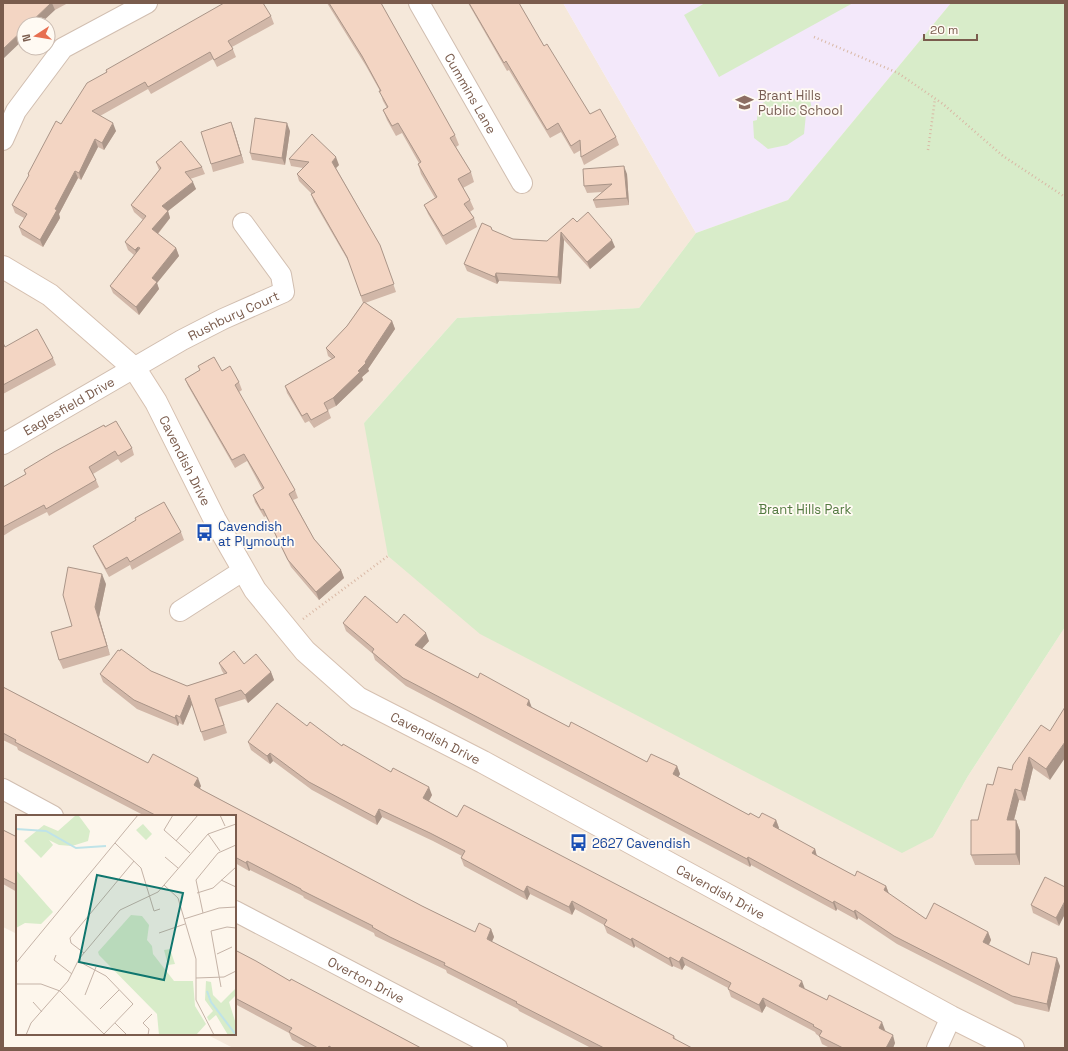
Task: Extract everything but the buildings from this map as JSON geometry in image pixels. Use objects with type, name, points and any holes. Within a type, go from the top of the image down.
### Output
[{"type":"street","points":[[3,140],[16,111],[63,48],[147,3]]},
{"type":"street","name":"Cummins Lane","points":[[419,3],[522,183]]},
{"type":"street","name":"Rushbury Court","points":[[135,369],[210,326],[284,292],[281,275],[243,223]]},
{"type":"street","name":"Cavendish Drive","points":[[3,267],[50,295],[135,369],[156,402],[215,520],[255,590],[305,651],[358,698],[482,762],[951,1017],[1013,1048]]},
{"type":"street","name":"Eaglesfield Drive","points":[[3,444],[135,369]]},
{"type":"street","points":[[180,611],[244,570]]},
{"type":"street","points":[[3,790],[51,815]]},
{"type":"street","name":"Overton Drive","points":[[236,912],[497,1048]]},
{"type":"street","points":[[937,1048],[951,1017]]},
{"type":"path","points":[[814,37],[898,74],[935,99],[1003,156],[1065,197]]},
{"type":"path","points":[[928,150],[935,99]]},
{"type":"path","points":[[288,631],[388,556]]},
{"type":"shaded area","points":[[3,3],[563,3],[696,233],[639,308],[457,318],[364,423],[933,837],[968,776],[1065,627],[1065,1048],[233,1048],[208,1035],[236,1035],[236,815],[16,815],[16,934],[3,927]]},
{"type":"shaded area","name":"Brant Hills Public School","points":[[563,3],[951,3],[788,200],[696,233]]},
{"type":"green space","points":[[705,3],[853,3],[719,77],[684,15]]},
{"type":"green space","name":"Brant Hills Park","points":[[951,3],[1065,3],[1065,627],[968,776],[933,837],[902,853],[480,634],[388,556],[364,423],[457,318],[639,308],[696,233],[788,200]]},
{"type":"green space","points":[[776,92],[785,94],[796,100],[810,100],[812,109],[806,114],[804,134],[787,145],[768,149],[754,138],[753,121],[757,120],[758,107]]},
{"type":"place","name":"Brant Hills Public School","points":[[745,102]]},
{"type":"place","name":"Cavendish at Plymouth","points":[[205,533]]},
{"type":"place","name":"2627 Cavendish","points":[[579,843]]}]
